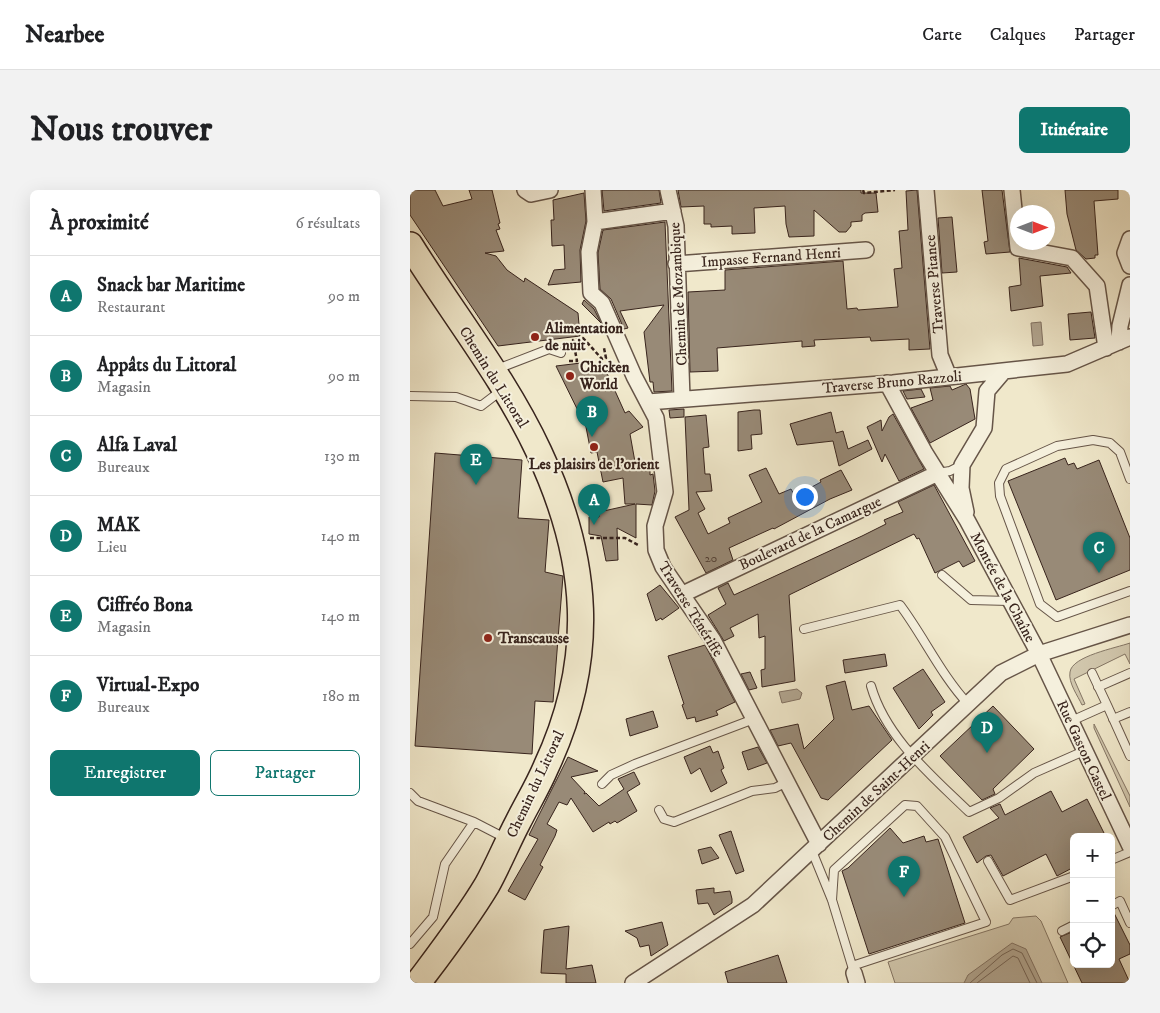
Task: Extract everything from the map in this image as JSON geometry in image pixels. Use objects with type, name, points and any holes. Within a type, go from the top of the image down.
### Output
[{"type":"main road","name":"Chemin du Littoral","points":[[410,245],[499,380],[539,452],[565,517],[576,560],[582,608],[580,651],[573,691],[547,766],[487,884],[461,926],[418,983]]},
{"type":"street","points":[[525,190],[532,194],[550,190]]},
{"type":"street","points":[[594,190],[594,222],[673,211]]},
{"type":"street","name":"Chemin de Mozambique","points":[[668,190],[676,226],[682,398]]},
{"type":"street","name":"Traverse Pitance","points":[[926,190],[940,355],[949,377]]},
{"type":"street","points":[[1012,190],[1018,248],[1072,258],[1097,286],[1118,342]]},
{"type":"street","name":"Traverse Ténériffe","points":[[594,222],[589,252],[591,293],[602,303],[634,376],[656,418],[665,492],[655,526],[656,550],[663,566],[713,640],[787,782],[816,847]]},
{"type":"street","points":[[1130,239],[1125,253],[1130,266]]},
{"type":"street","name":"Impasse Fernand Henri","points":[[676,264],[866,250]]},
{"type":"street","points":[[1118,342],[1130,285]]},
{"type":"street","name":"Traverse Bruno Razzoli","points":[[648,402],[887,383],[1067,364],[1118,342]]},
{"type":"street","name":"Montée de la Chaîne","points":[[968,520],[961,488],[962,465],[984,428],[987,391],[1004,371]]},
{"type":"street","name":"Montée de la Chaîne","points":[[887,383],[938,473],[968,520],[1009,601],[1039,654]]},
{"type":"street","name":"Boulevard de la Camargue","points":[[683,594],[938,473]]},
{"type":"street","name":"Chemin de Saint-Henri","points":[[633,983],[748,909],[969,705],[1001,673],[1039,654],[1130,625]]},
{"type":"street","name":"Rue Gaston Castel","points":[[1039,654],[1069,722],[1130,846]]},
{"type":"lane","points":[[410,396],[456,397],[481,406],[499,380],[548,349],[561,353]]},
{"type":"lane","points":[[1130,479],[1120,452],[1110,443],[1092,440],[1057,446],[1006,469],[999,483],[1000,496],[1040,604],[1057,617],[1130,591]]},
{"type":"lane","points":[[938,473],[950,471],[962,465]]},
{"type":"lane","points":[[942,575],[971,600],[1009,601]]},
{"type":"lane","points":[[804,629],[900,605],[953,687],[969,705]]},
{"type":"lane","points":[[1092,673],[1130,754]]},
{"type":"lane","points":[[1098,687],[1130,673]]},
{"type":"lane","points":[[871,686],[877,706],[912,756],[968,812],[999,798],[1034,773],[1084,751]]},
{"type":"lane","points":[[1069,722],[1106,705]]},
{"type":"lane","points":[[1113,719],[1130,712]]},
{"type":"lane","points":[[602,784],[611,774],[754,719]]},
{"type":"lane","points":[[659,810],[664,819],[674,822],[752,792],[776,788],[787,782]]},
{"type":"lane","points":[[410,793],[418,800]]},
{"type":"lane","points":[[410,798],[474,822],[509,840]]},
{"type":"lane","points":[[816,847],[854,974],[986,922],[945,837],[917,806],[905,805],[834,870],[832,900]]},
{"type":"lane","points":[[410,944],[433,917],[445,864],[474,822]]},
{"type":"lane","points":[[1115,858],[1130,852]]},
{"type":"lane","points":[[988,861],[1010,900],[1070,878]]},
{"type":"lane","points":[[1115,904],[1120,902],[1130,923]]},
{"type":"lane","points":[[1062,931],[1070,927]]},
{"type":"path","points":[[864,190],[864,193],[895,190]]},
{"type":"path","points":[[561,353],[570,362],[577,361],[573,340],[583,338],[602,358],[606,358],[602,342]]},
{"type":"path","points":[[588,539],[625,538],[647,549],[656,550]]},
{"type":"shaded area","points":[[1130,643],[1130,664],[1125,654],[1074,679],[1085,704],[1082,705],[1070,681],[1070,672],[1073,666],[1086,657]]},
{"type":"shaded area","points":[[1094,724],[1130,796],[1130,807],[1094,728]]},
{"type":"shaded area","points":[[1036,916],[1041,921],[1068,983],[895,983],[888,962],[1009,924],[1013,918]]},
{"type":"water","points":[[1041,322],[1043,345],[1033,346],[1031,323]]},
{"type":"water","points":[[797,689],[802,693],[800,699],[782,703],[779,692]]},
{"type":"water","points":[[1012,943],[1026,949],[1042,983],[964,983],[968,975]]},
{"type":"building","points":[[410,190],[435,190],[443,206],[472,199],[469,190],[492,190],[500,223],[498,224],[500,229],[496,230],[504,251],[485,253],[496,256],[507,270],[524,282],[525,278],[578,313],[580,336],[498,346],[410,215]]},
{"type":"building","points":[[602,190],[659,190],[661,203],[604,211]]},
{"type":"building","points":[[678,190],[861,190],[861,193],[876,193],[878,212],[865,213],[862,215],[862,221],[851,222],[851,226],[846,232],[839,232],[814,210],[814,236],[789,237],[785,206],[754,208],[755,233],[732,234],[732,226],[711,227],[711,224],[704,224],[704,206],[681,207]]},
{"type":"building","points":[[917,190],[930,349],[909,350],[909,339],[871,341],[870,337],[814,340],[815,346],[802,347],[802,341],[717,348],[718,371],[690,372],[688,292],[725,290],[725,270],[843,261],[847,309],[898,307],[894,269],[902,268],[899,231],[908,230],[906,191]]},
{"type":"building","points":[[982,190],[1002,190],[1010,252],[986,254],[984,242],[988,241]]},
{"type":"building","points":[[1065,190],[1118,190],[1118,199],[1094,201],[1098,255],[1095,255],[1095,258],[1086,259],[1076,250],[1067,214]]},
{"type":"building","points":[[584,193],[586,221],[580,250],[581,282],[548,285],[554,270],[565,269],[564,245],[552,246],[551,220],[554,220],[553,200]]},
{"type":"building","points":[[952,217],[957,272],[942,273],[938,218]]},
{"type":"building","points":[[665,222],[672,391],[654,392],[653,382],[650,382],[644,332],[664,305],[620,311],[628,328],[624,329],[611,299],[600,289],[598,253],[603,230]]},
{"type":"building","points":[[1019,258],[1067,267],[1071,273],[1040,276],[1043,306],[1011,311],[1009,287],[1021,285]]},
{"type":"building","points":[[584,300],[594,309],[601,323],[582,304]]},
{"type":"building","points":[[1091,312],[1095,338],[1070,340],[1068,314]]},
{"type":"building","points":[[602,362],[625,413],[629,411],[643,427],[630,434],[635,462],[640,461],[642,470],[650,468],[650,475],[653,474],[655,491],[652,505],[636,504],[636,538],[617,528],[618,560],[606,561],[601,536],[589,534],[589,517],[599,517],[599,512],[635,504],[625,504],[623,478],[603,482],[597,452],[591,453],[586,427],[556,366],[581,363],[584,370]]},
{"type":"building","points":[[966,384],[970,389],[975,419],[930,443],[911,408],[933,400],[930,388],[950,386],[952,390]]},
{"type":"building","points":[[921,389],[925,397],[907,399],[903,391]]},
{"type":"building","points":[[684,409],[684,417],[670,418],[669,410]]},
{"type":"building","points":[[760,410],[762,434],[751,435],[752,449],[738,451],[738,412]]},
{"type":"building","points":[[831,412],[836,433],[843,431],[848,449],[868,440],[872,449],[839,466],[833,441],[797,445],[790,424]]},
{"type":"building","points":[[893,414],[924,469],[899,481],[885,454],[882,462],[867,427],[881,420],[882,431],[889,417]]},
{"type":"building","points":[[706,415],[709,447],[703,448],[705,474],[710,474],[712,491],[696,492],[705,509],[698,513],[708,534],[730,523],[728,518],[762,502],[749,475],[766,468],[779,494],[791,489],[795,496],[821,482],[820,480],[841,470],[852,490],[830,499],[774,529],[729,548],[733,560],[706,573],[675,517],[689,510],[685,417]]},
{"type":"building","name":"Transcausse","points":[[435,453],[522,460],[518,518],[549,520],[545,572],[563,576],[553,702],[535,701],[532,754],[415,746]]},
{"type":"building","points":[[1065,458],[1068,465],[1074,463],[1077,469],[1099,460],[1130,538],[1130,570],[1056,600],[1008,481]]},
{"type":"building","points":[[934,485],[975,561],[963,567],[959,561],[935,573],[919,538],[917,539],[914,534],[789,595],[795,681],[762,687],[761,670],[765,669],[765,636],[759,638],[758,614],[730,628],[734,636],[724,641],[708,615],[726,604],[718,588],[728,583],[734,595],[862,536],[886,524],[884,520],[903,512],[898,502]]},
{"type":"building","points":[[660,585],[679,608],[662,620],[661,618],[656,621],[647,594]]},
{"type":"building","points":[[705,645],[735,702],[716,711],[718,715],[696,722],[695,717],[687,719],[668,656]]},
{"type":"building","points":[[885,654],[887,666],[845,673],[843,660]]},
{"type":"building","points":[[923,669],[945,702],[931,712],[933,715],[919,729],[893,688]]},
{"type":"building","points":[[750,672],[757,688],[749,690],[741,674]]},
{"type":"building","points":[[845,681],[852,710],[869,706],[892,740],[828,800],[821,798],[791,743],[778,746],[770,730],[798,724],[804,749],[834,719],[826,686]]},
{"type":"building","points":[[993,706],[1034,749],[993,789],[995,794],[982,800],[940,756]]},
{"type":"building","points":[[653,711],[658,727],[630,736],[626,719]]},
{"type":"building","points":[[710,746],[713,753],[718,751],[724,768],[721,770],[727,783],[711,792],[700,768],[691,774],[684,757]]},
{"type":"building","points":[[758,747],[767,763],[748,770],[742,752]]},
{"type":"building","points":[[568,757],[598,771],[571,777],[585,792],[584,794],[586,793],[599,806],[624,789],[618,779],[634,772],[640,784],[627,792],[637,811],[617,823],[615,821],[610,824],[609,822],[593,832],[571,798],[567,805],[559,802],[547,824],[557,830],[555,836],[540,865],[543,867],[525,900],[508,891],[538,839],[529,835]]},
{"type":"building","points":[[1051,791],[1062,812],[1087,799],[1104,833],[1070,833],[1070,869],[1057,876],[1046,854],[1003,876],[991,855],[986,856],[977,863],[963,837],[999,818],[990,808],[1000,804],[1005,815]]},
{"type":"building","points":[[890,828],[903,843],[924,836],[926,842],[938,839],[965,923],[869,954],[842,871],[848,868]]},
{"type":"building","points":[[731,831],[744,871],[736,874],[719,835]]},
{"type":"building","points":[[711,847],[719,858],[702,864],[698,850]]},
{"type":"building","points":[[714,888],[714,893],[730,891],[732,903],[714,915],[708,903],[698,904],[696,890]]},
{"type":"building","points":[[1115,915],[1130,945],[1130,954],[1119,959],[1130,983],[1082,983],[1075,968],[1115,968]]},
{"type":"building","points":[[662,922],[668,945],[651,956],[649,945],[640,947],[637,938],[625,931]]},
{"type":"building","points":[[569,926],[566,969],[592,965],[596,983],[566,983],[566,974],[541,973],[544,930]]},
{"type":"building","points":[[1070,933],[1070,958],[1060,937]]},
{"type":"building","points":[[778,955],[787,983],[728,983],[725,972]]},
{"type":"place","name":"Alimentation de nuit","points":[[535,337]]},
{"type":"place","name":"Chicken World","points":[[570,376]]},
{"type":"place","name":"Appâts du Littoral","points":[[592,437]]},
{"type":"place","name":"Les plaisirs de l'orient","points":[[594,447]]},
{"type":"place","name":"Ciffréo Bona","points":[[476,485]]},
{"type":"place","name":"Snack bar Maritime","points":[[594,525]]},
{"type":"place","name":"Alfa Laval","points":[[1099,573]]},
{"type":"place","name":"Transcausse","points":[[488,638]]},
{"type":"place","name":"MAK","points":[[987,753]]},
{"type":"place","name":"Virtual-Expo","points":[[904,897]]}]
